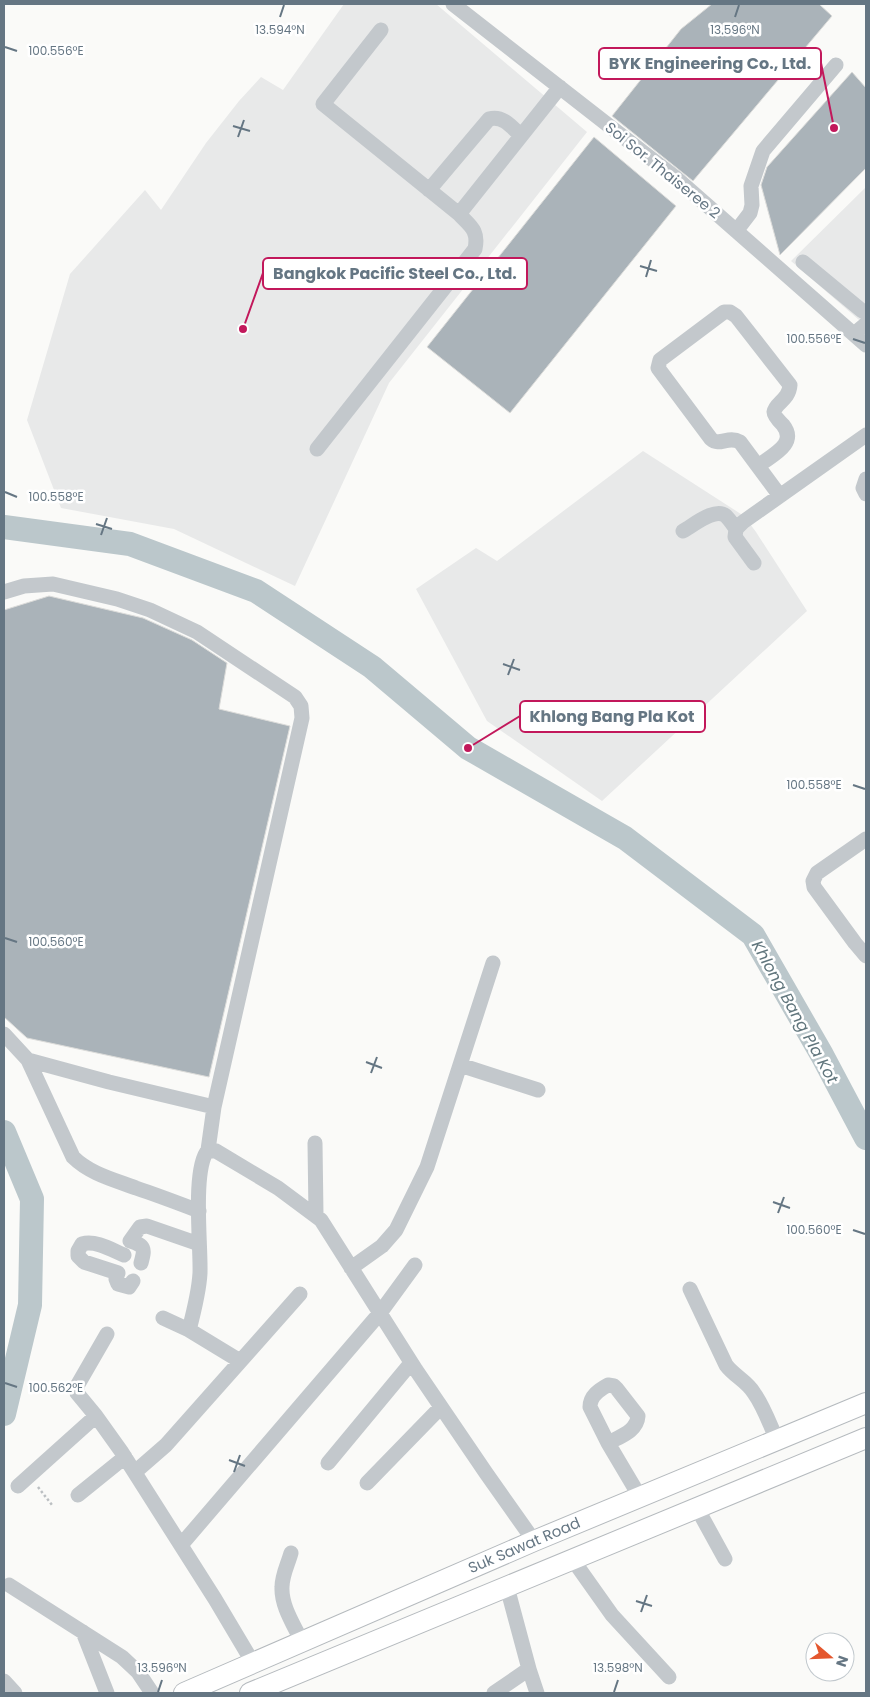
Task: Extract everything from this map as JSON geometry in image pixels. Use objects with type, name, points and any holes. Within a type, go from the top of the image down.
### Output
[{"type":"main road","name":"Suk Sawat Road","points":[[184,1693],[534,1540],[859,1406]]},
{"type":"main road","points":[[253,1693],[866,1439]]},
{"type":"street","name":"Soi Sor. Thaiseree 2","points":[[453,4],[676,178],[866,345]]},
{"type":"street","points":[[317,450],[475,249],[477,239],[474,229],[458,214],[323,104],[381,30]]},
{"type":"street","points":[[737,230],[750,213],[752,206],[750,186],[763,151],[836,65]]},
{"type":"street","points":[[458,214],[560,87]]},
{"type":"street","points":[[429,190],[489,119],[495,117],[505,120],[521,136]]},
{"type":"street","points":[[803,262],[866,313]]},
{"type":"street","points":[[758,466],[786,444],[788,439],[788,431],[774,412],[776,407],[786,398],[790,385],[736,316],[730,312],[724,312],[660,360],[658,368],[711,439],[714,442],[734,439],[740,442],[780,496]]},
{"type":"street","points":[[854,334],[866,324]]},
{"type":"street","points":[[754,563],[735,537],[736,529],[866,434]]},
{"type":"street","points":[[866,479],[863,488],[866,494]]},
{"type":"street","points":[[683,531],[718,513],[725,516],[736,529]]},
{"type":"street","points":[[4,592],[24,586],[53,584],[117,599],[150,610],[197,632],[295,697],[301,706],[302,718],[214,1107],[208,1150],[204,1155],[199,1211],[198,1244],[200,1272],[198,1293],[189,1330]]},
{"type":"street","points":[[866,839],[817,874],[813,881],[814,887],[866,956]]},
{"type":"street","points":[[351,1268],[382,1246],[396,1230],[427,1167],[493,963]]},
{"type":"street","points":[[4,1034],[28,1060],[73,1156],[78,1162],[86,1168],[110,1178],[199,1211]]},
{"type":"street","points":[[28,1060],[214,1107]]},
{"type":"street","points":[[460,1065],[538,1090]]},
{"type":"street","points":[[315,1143],[316,1215]]},
{"type":"street","points":[[208,1150],[216,1151],[278,1188],[316,1215],[326,1227],[441,1407],[534,1540]]},
{"type":"street","points":[[133,1281],[129,1287],[118,1284],[116,1279],[127,1248],[140,1228],[147,1226],[198,1244]]},
{"type":"street","points":[[118,1273],[84,1262],[78,1256],[78,1251],[82,1244],[127,1248],[140,1244],[144,1252],[142,1263]]},
{"type":"street","points":[[181,1545],[380,1313],[415,1265]]},
{"type":"street","points":[[690,1289],[726,1364],[755,1394],[777,1440]]},
{"type":"street","points":[[135,1472],[166,1445],[300,1294]]},
{"type":"street","points":[[163,1318],[189,1330],[240,1361]]},
{"type":"street","points":[[107,1334],[77,1386],[77,1393],[96,1416],[135,1472],[253,1663]]},
{"type":"street","points":[[328,1464],[412,1363]]},
{"type":"street","points":[[366,1483],[441,1407]]},
{"type":"street","points":[[24,1481],[96,1416]]},
{"type":"street","points":[[608,1443],[640,1497]]},
{"type":"street","points":[[78,1494],[125,1457]]},
{"type":"street","points":[[697,1508],[725,1559]]},
{"type":"street","points":[[292,1553],[284,1574],[282,1588],[285,1606],[302,1642]]},
{"type":"street","points":[[573,1560],[612,1615],[669,1677]]},
{"type":"street","points":[[9,1585],[122,1658],[138,1672],[152,1693]]},
{"type":"street","points":[[507,1587],[528,1670],[536,1693]]},
{"type":"street","points":[[82,1632],[107,1693]]},
{"type":"street","points":[[494,1693],[528,1670]]},
{"type":"street","points":[[4,1681],[15,1693]]},
{"type":"path","points":[[24,1481],[52,1505]]},
{"type":"shaded area","points":[[344,4],[436,4],[587,132],[389,383],[295,586],[174,529],[61,508],[27,420],[70,274],[145,190],[161,210],[206,143],[239,101],[261,77],[283,90]]},
{"type":"shaded area","points":[[866,187],[866,326],[791,261]]},
{"type":"shaded area","points":[[643,451],[744,516],[807,611],[602,801],[487,721],[416,589],[476,548],[497,561]]},
{"type":"building","points":[[712,4],[819,4],[832,16],[693,181],[612,116],[681,29]]},
{"type":"building","points":[[852,72],[866,88],[866,168],[780,255],[761,185],[767,167]]},
{"type":"building","points":[[594,137],[676,206],[510,413],[427,347]]},
{"type":"building","points":[[49,596],[143,618],[192,640],[227,663],[219,709],[290,726],[209,1077],[27,1038],[4,1017],[4,610]]},
{"type":"waterway","name":"Khlong Bang Pla Kot","points":[[4,527],[130,544],[256,591],[372,667],[468,748],[625,838],[753,935],[822,1055],[866,1138]]},
{"type":"waterway","name":"Khlong Bang Pla Kot","points":[[4,1132],[32,1199],[30,1305],[4,1414]]},
{"type":"place","name":"BYK Engineering Co., Ltd.","points":[[834,128]]},
{"type":"place","name":"Bangkok Pacific Steel Co., Ltd.","points":[[243,329]]},
{"type":"place","name":"Khlong Bang Pla Kot","points":[[468,748]]}]
